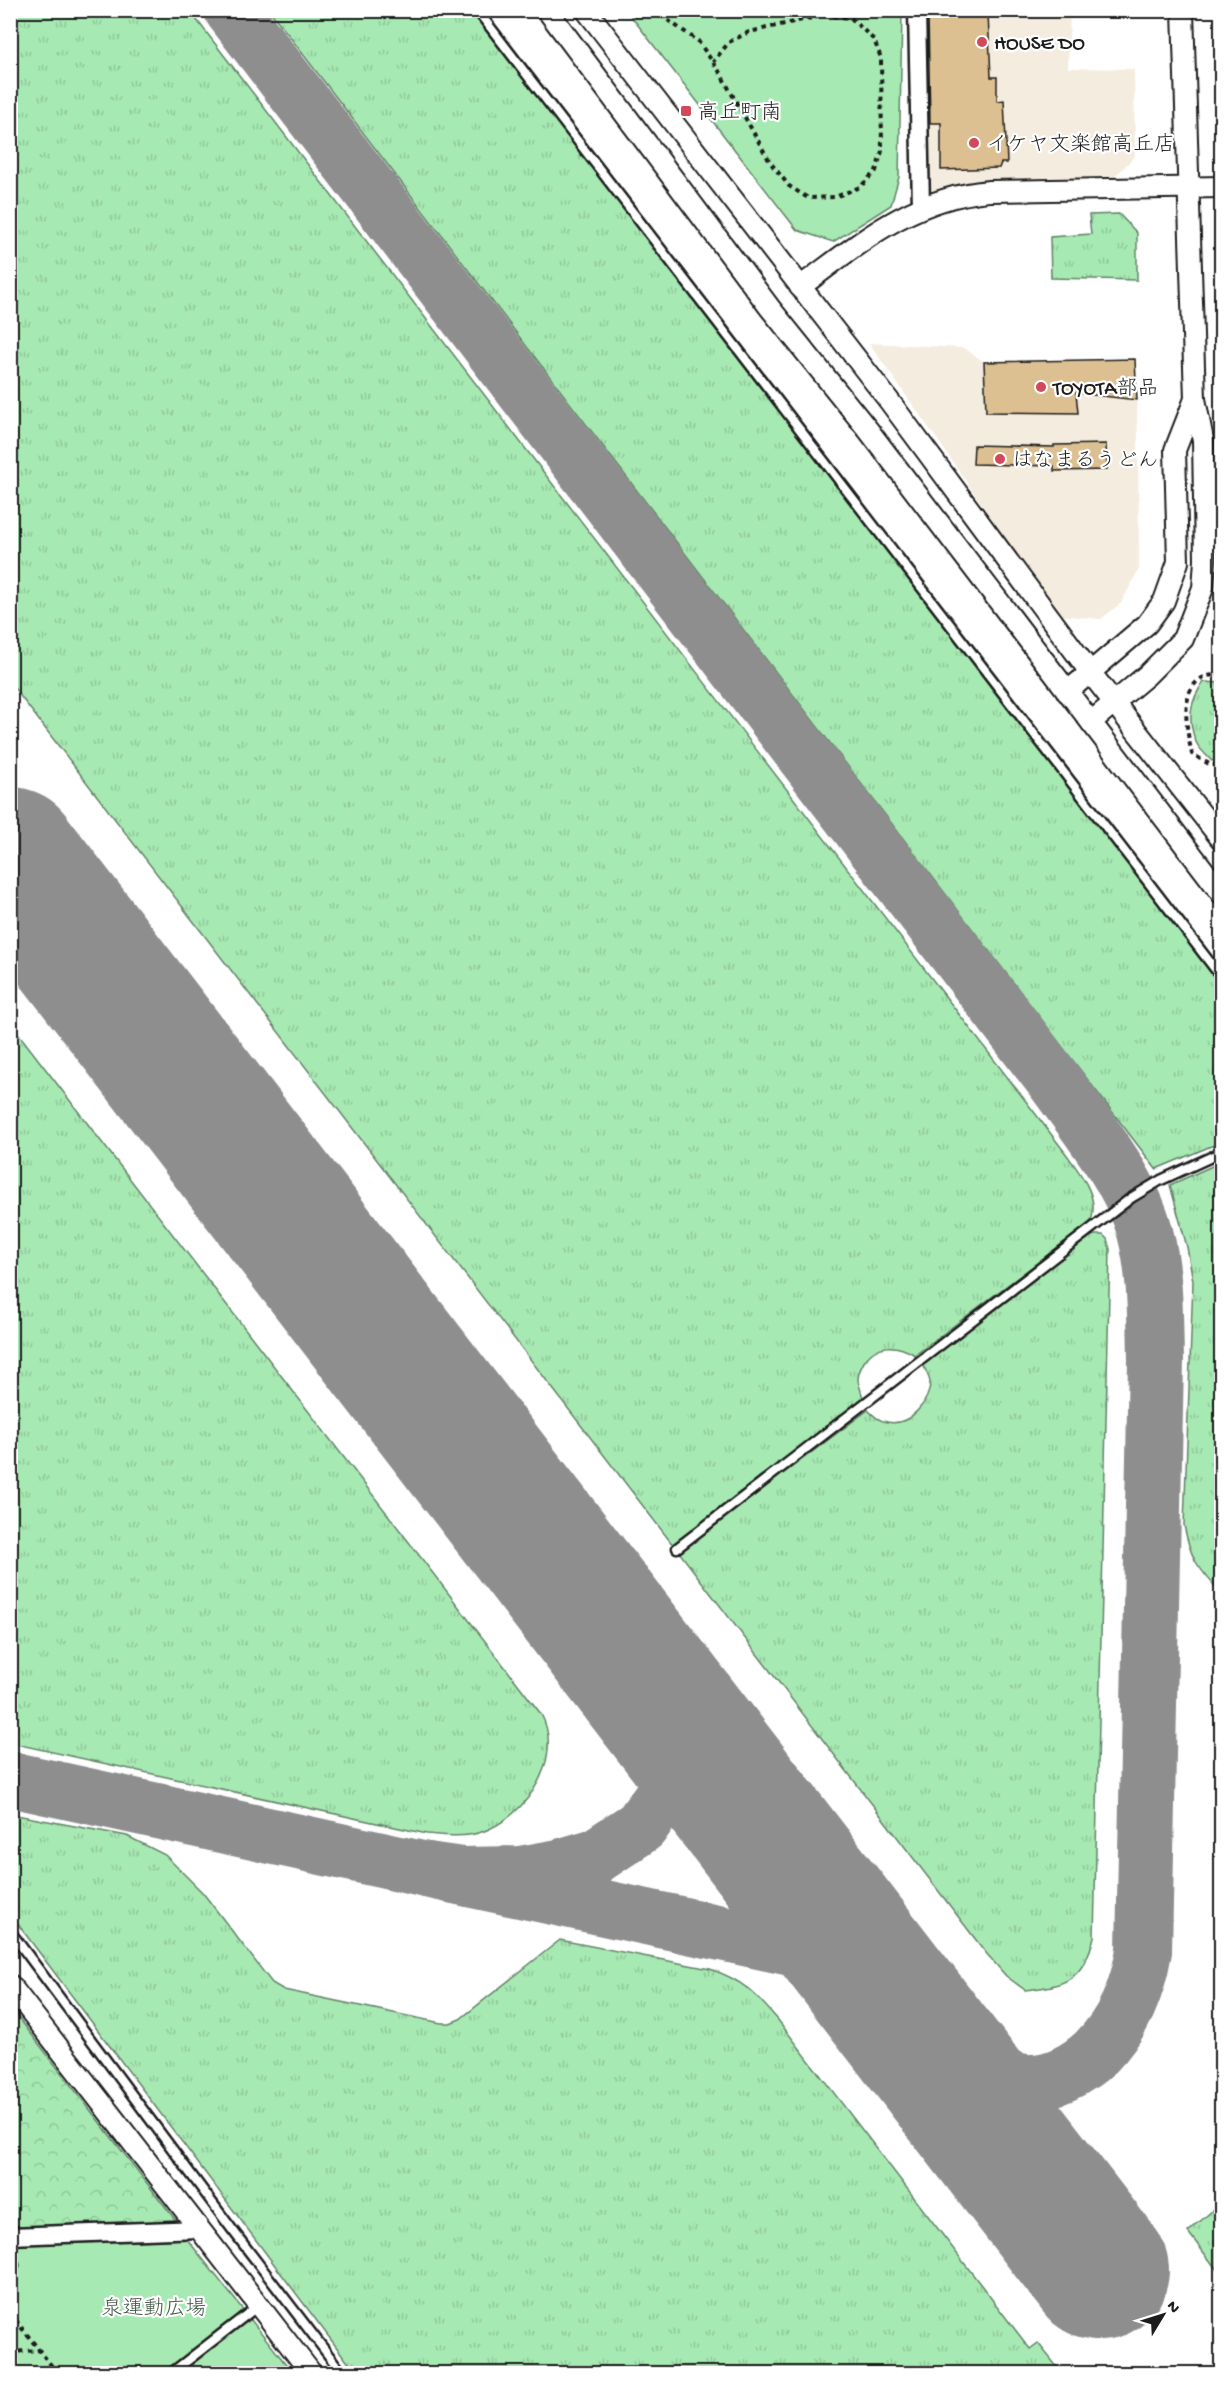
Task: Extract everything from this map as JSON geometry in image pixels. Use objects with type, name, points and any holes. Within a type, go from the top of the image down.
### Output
[{"type":"street","points":[[547,10],[770,308],[869,431],[1221,894]]},
{"type":"street","points":[[586,10],[890,402],[1090,672],[1221,840]]},
{"type":"street","points":[[917,10],[921,207]]},
{"type":"street","points":[[1091,722],[1160,663],[1183,639],[1212,588],[1205,560],[1203,440],[1195,399],[1183,10]]},
{"type":"street","points":[[800,287],[885,226],[921,207],[956,195],[989,191],[1221,187]]},
{"type":"street","points":[[1067,692],[1147,624],[1164,601],[1178,562],[1175,450],[1195,399]]},
{"type":"street","points":[[10,1985],[312,2373]]},
{"type":"street","points":[[10,2236],[200,2229]]},
{"type":"lane","points":[[477,10],[1221,978]]},
{"type":"lane","points":[[677,1548],[1131,1198],[1161,1180],[1221,1152]]},
{"type":"lane","points":[[10,1932],[231,2228],[343,2373]]},
{"type":"lane","points":[[170,2373],[259,2305]]},
{"type":"path","points":[[653,10],[698,41],[713,62],[771,162],[789,186],[808,198],[835,197],[860,187],[876,171],[882,151],[881,58],[874,40],[851,18],[825,15],[749,32],[729,42],[713,62]]},
{"type":"path","points":[[1221,675],[1206,676],[1194,686],[1186,705],[1186,730],[1192,754],[1211,765],[1221,765]]},
{"type":"path","points":[[10,2313],[58,2373]]},
{"type":"path","points":[[10,2352],[39,2350]]},
{"type":"shaded area","points":[[920,11],[1070,11],[1068,68],[1134,69],[1135,156],[1109,182],[965,182],[921,202]]},
{"type":"shaded area","points":[[869,343],[964,348],[984,362],[1135,359],[1139,569],[1121,603],[1101,619],[1058,615]]},
{"type":"green space","points":[[11,10],[190,11],[1067,1155],[1088,1187],[1093,1205],[1090,1223],[915,1355],[894,1347],[875,1351],[864,1362],[859,1375],[858,1380],[863,1399],[673,1545],[11,684]]},
{"type":"green space","points":[[270,11],[471,11],[1221,986],[1221,1142],[1156,1169]]},
{"type":"green space","points":[[627,11],[902,11],[899,177],[891,205],[833,242],[797,230]]},
{"type":"green space","points":[[1119,214],[1137,233],[1137,280],[1051,278],[1050,237],[1091,234],[1089,215]]},
{"type":"green space","points":[[1204,682],[1221,683],[1221,758],[1212,761],[1197,745],[1191,726],[1193,703]]},
{"type":"green space","points":[[11,1024],[541,1714],[547,1733],[548,1752],[543,1772],[534,1790],[505,1820],[488,1830],[469,1835],[427,1834],[11,1743]]},
{"type":"green space","points":[[1221,1162],[1221,1593],[1196,1563],[1184,1525],[1193,1281],[1187,1247],[1170,1185]]},
{"type":"green space","points":[[1103,1235],[1110,1249],[1094,1937],[1084,1963],[1071,1978],[1052,1986],[1025,1990],[1006,1976],[986,1953],[679,1552],[868,1410],[887,1422],[895,1423],[910,1417],[922,1405],[929,1390],[930,1382],[923,1364],[1089,1237]]},
{"type":"green space","points":[[11,1814],[127,1836],[165,1855],[203,1893],[272,1983],[284,1990],[450,2023],[460,2019],[560,1940],[710,1969],[731,1978],[756,1995],[778,2020],[1030,2349],[1038,2343],[1062,2373],[356,2373],[11,1915]]},
{"type":"green space","points":[[11,2008],[178,2223],[11,2227]]},
{"type":"green space","points":[[1221,2203],[1221,2275],[1188,2232]]},
{"type":"green space","name":"泉運動広場","points":[[187,2239],[293,2373],[11,2373],[10,2245]]},
{"type":"building","name":"イケヤ文楽館高丘店","points":[[988,14],[991,77],[997,77],[997,101],[1004,100],[1007,163],[1001,163],[999,168],[941,170],[941,123],[930,123],[928,15]]},
{"type":"building","points":[[1135,359],[1137,400],[1076,393],[1078,413],[986,412],[984,362]]},
{"type":"building","points":[[1106,444],[1107,470],[1054,471],[1054,466],[973,464],[974,445],[1054,447],[1054,445]]},
{"type":"taxiway","points":[[232,10],[1080,1116],[1119,1173],[1139,1213],[1149,1248],[1153,1280],[1156,1360],[1144,1951],[1133,1993],[1122,2018],[1106,2041],[1089,2058],[1064,2074],[1046,2080],[1027,2082],[1011,2079],[959,2055],[939,2041],[882,1991],[810,1952],[427,1870]]},
{"type":"taxiway","points":[[10,1779],[427,1870],[462,1875],[520,1874],[559,1867],[596,1856],[641,1826],[663,1795],[670,1757],[663,1713],[646,1682]]},
{"type":"runway","points":[[10,857],[1099,2270]]},
{"type":"place","name":"HOUSE DO","points":[[982,42]]},
{"type":"place","name":"高丘町南","points":[[686,111]]},
{"type":"place","name":"イケヤ文楽館高丘店","points":[[974,143]]},
{"type":"place","name":"TOYOTA部品","points":[[1041,387]]},
{"type":"place","name":"はなまるうどん","points":[[1000,459]]}]
